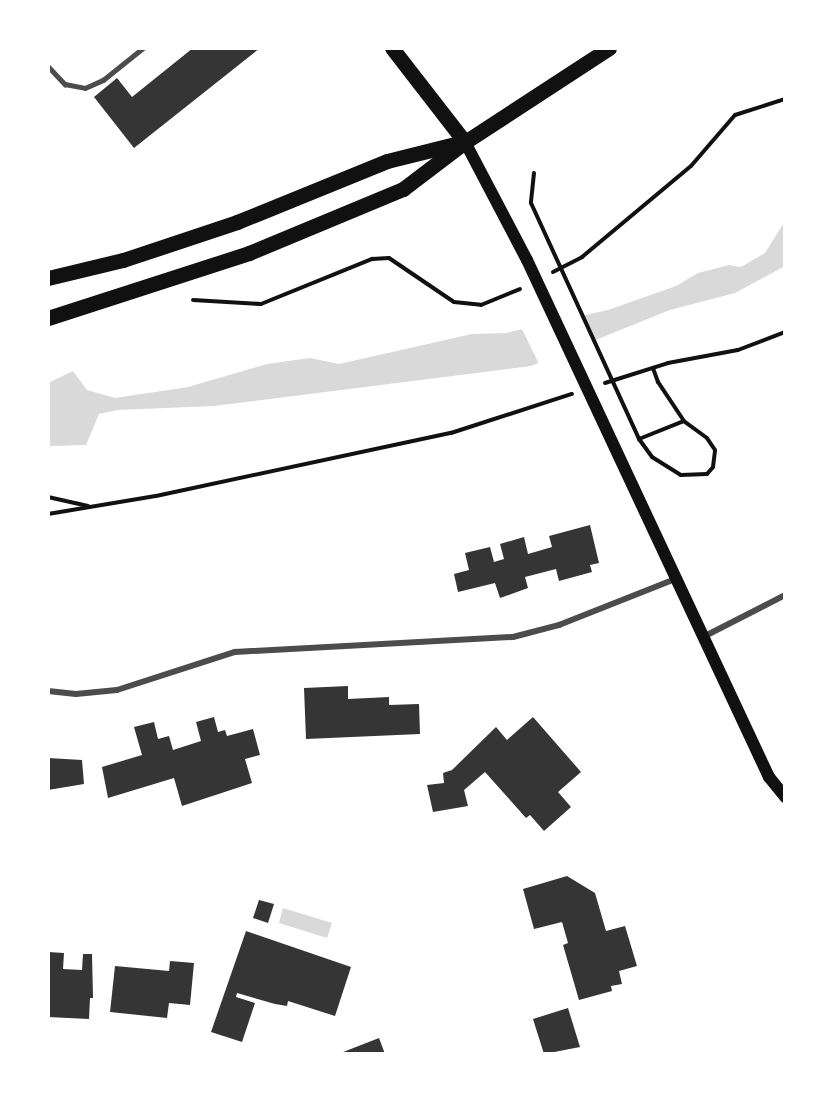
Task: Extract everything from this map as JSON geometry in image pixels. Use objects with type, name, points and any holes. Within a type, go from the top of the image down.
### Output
[{"type":"main road","points":[[392,48],[465,142],[527,260],[702,637],[770,777],[785,797]]},
{"type":"main road","points":[[48,318],[249,253],[403,189],[465,142],[609,48]]},
{"type":"main road","points":[[48,278],[123,261],[237,222],[387,161],[465,142]]},
{"type":"street","points":[[48,691],[76,694],[117,690],[235,652],[513,637],[559,625],[675,579]]},
{"type":"street","points":[[702,637],[785,595]]},
{"type":"lane","points":[[48,66],[65,84],[85,88],[103,80],[143,48]]},
{"type":"path","points":[[534,173],[531,203],[619,400],[639,439],[652,457],[681,475],[707,474],[713,467],[715,450],[707,438],[684,421],[658,382],[653,368]]},
{"type":"path","points":[[597,386],[653,368],[738,350],[785,332]]},
{"type":"path","points":[[48,514],[156,496],[451,433],[575,393]]},
{"type":"path","points":[[639,439],[684,421]]},
{"type":"path","points":[[48,498],[91,506]]},
{"type":"shaded area","points":[[785,221],[785,266],[735,293],[670,310],[531,366],[214,406],[118,410],[99,414],[86,445],[48,446],[48,383],[73,371],[87,390],[115,398],[188,387],[267,364],[310,358],[339,364],[472,334],[506,333],[608,310],[676,286],[698,273],[729,265],[741,267],[765,253]]},
{"type":"shaded area","points":[[283,908],[332,923],[327,938],[279,923]]},
{"type":"pier","points":[[583,313],[596,344],[540,366],[521,327]]},
{"type":"building","points":[[193,48],[260,48],[134,148],[94,97],[117,78],[132,97]]},
{"type":"building","points":[[590,525],[599,563],[590,565],[592,572],[559,581],[556,569],[525,577],[528,588],[500,598],[495,583],[458,592],[454,574],[469,570],[465,553],[490,547],[494,562],[504,559],[500,544],[524,537],[528,554],[552,547],[549,536]]},
{"type":"building","points":[[348,686],[348,699],[389,697],[389,705],[419,704],[420,734],[306,739],[304,688]]},
{"type":"building","points":[[214,717],[218,732],[225,730],[227,736],[253,729],[260,755],[245,759],[252,783],[182,806],[174,778],[108,798],[102,767],[142,755],[134,727],[154,722],[158,739],[169,736],[173,750],[201,741],[196,722]]},
{"type":"building","points":[[533,717],[581,772],[558,792],[571,807],[544,831],[530,815],[526,818],[485,772],[464,790],[468,806],[433,812],[427,785],[444,783],[443,773],[452,770],[496,727],[507,740]]},
{"type":"building","points":[[48,758],[82,760],[84,784],[48,790]]},
{"type":"building","points":[[567,876],[595,893],[606,931],[625,926],[637,966],[619,971],[622,984],[611,986],[612,991],[579,1000],[563,945],[568,943],[562,922],[534,929],[523,889]]},
{"type":"building","points":[[259,900],[274,904],[268,923],[253,918]]},
{"type":"building","points":[[246,931],[351,967],[335,1016],[288,1001],[287,1006],[237,993],[236,997],[255,1003],[242,1042],[211,1032]]},
{"type":"building","points":[[48,952],[64,953],[63,969],[82,970],[83,954],[92,954],[93,998],[90,998],[89,1019],[48,1017]]},
{"type":"building","points":[[170,961],[194,963],[190,1005],[169,1003],[167,1018],[110,1012],[115,966],[169,971]]},
{"type":"building","points":[[568,1008],[580,1047],[544,1054],[533,1019]]},
{"type":"building","points":[[379,1038],[385,1054],[338,1054]]}]
